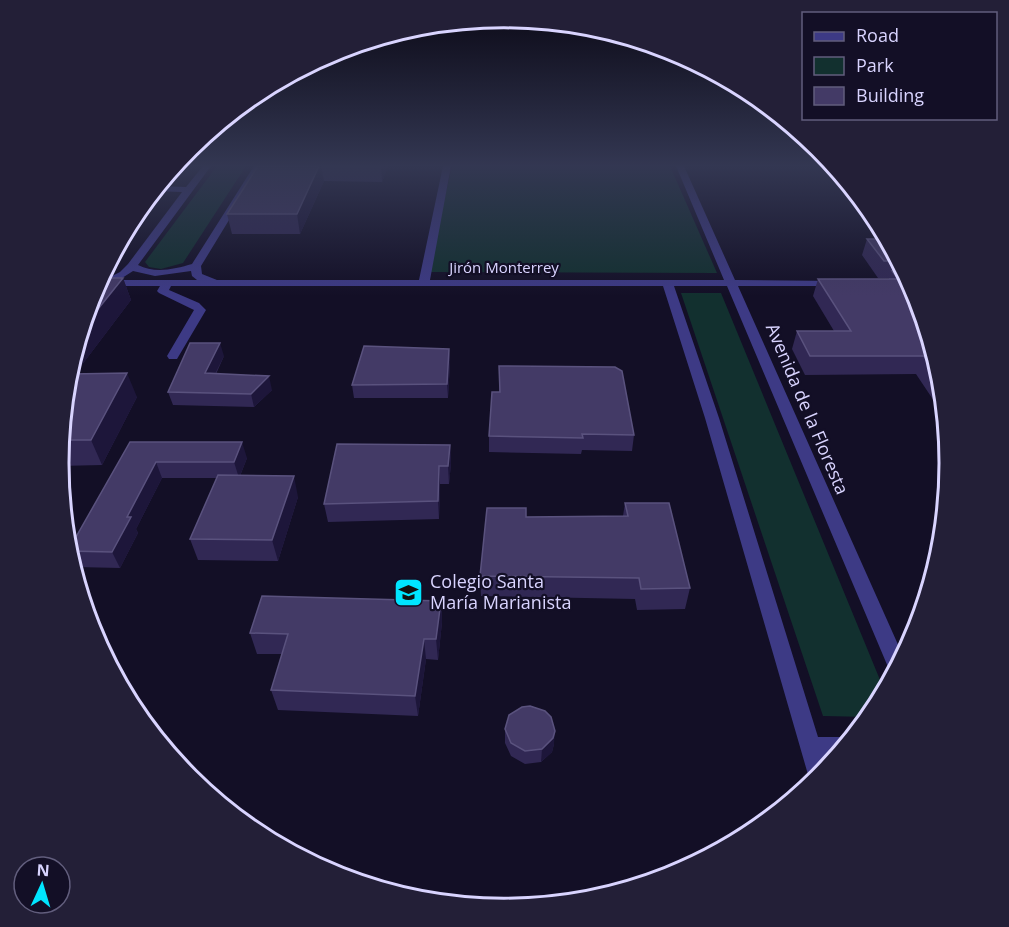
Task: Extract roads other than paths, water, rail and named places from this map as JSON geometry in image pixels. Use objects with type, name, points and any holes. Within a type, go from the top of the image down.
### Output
[{"type":"street","points":[[110,280],[119,277],[132,266],[174,209]]},
{"type":"street","points":[[219,283],[197,276],[196,266],[231,209]]},
{"type":"street","points":[[424,283],[438,209]]},
{"type":"street","name":"Avenida de la Floresta","points":[[699,209],[894,658]]},
{"type":"street","points":[[132,266],[138,270],[159,273],[196,266]]},
{"type":"street","name":"Jirón Monterrey","points":[[109,283],[854,283]]},
{"type":"street","points":[[667,283],[712,418],[816,766]]},
{"type":"street","points":[[167,284],[163,291],[195,305],[200,310],[173,356]]},
{"type":"street","points":[[810,747],[834,747]]},
{"type":"place","name":"Colegio Santa María Marianista","points":[[409,592]]}]
